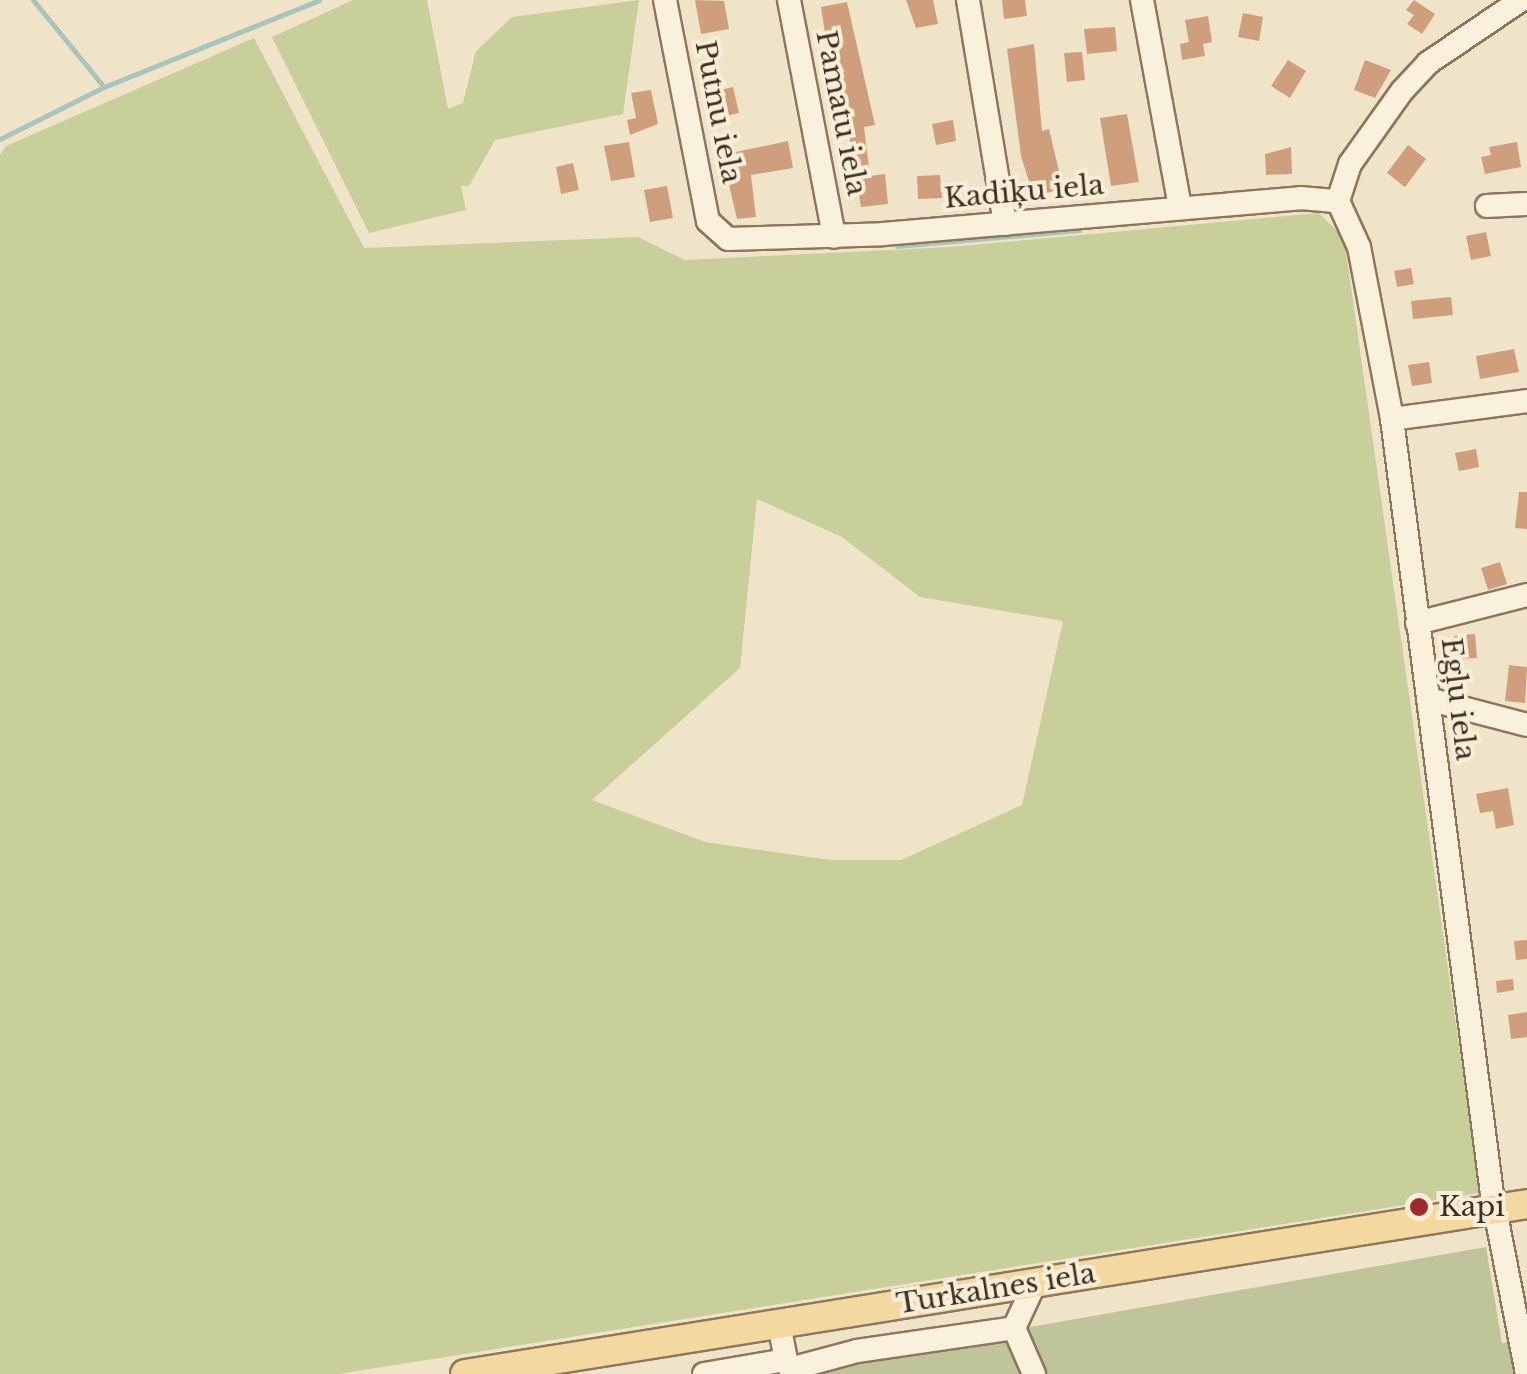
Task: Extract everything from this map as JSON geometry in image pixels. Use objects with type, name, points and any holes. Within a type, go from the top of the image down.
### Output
[{"type":"main road","name":"Turkalnes iela","points":[[465,1374],[1513,1207]]},
{"type":"street","name":"Putnu iela","points":[[665,0],[708,221],[716,234]]},
{"type":"street","name":"Pamatu iela","points":[[789,0],[834,237]]},
{"type":"street","points":[[968,0],[1005,224]]},
{"type":"street","points":[[1142,0],[1180,208]]},
{"type":"street","points":[[1338,202],[1350,164],[1402,91],[1428,63],[1522,0]]},
{"type":"street","name":"Kadiķu iela","points":[[716,234],[834,237],[1300,198],[1338,202]]},
{"type":"street","name":"Egļu iela","points":[[1338,202],[1359,247],[1392,419],[1492,1194],[1513,1207],[1527,1374]]},
{"type":"street","points":[[1487,206],[1527,204]]},
{"type":"street","points":[[1392,419],[1527,401]]},
{"type":"street","points":[[1418,623],[1527,595]]},
{"type":"street","points":[[1428,699],[1527,725]]},
{"type":"street","points":[[1034,1374],[1014,1328],[1035,1283]]},
{"type":"street","points":[[778,1324],[789,1368]]},
{"type":"street","points":[[704,1374],[855,1362],[1014,1328]]},
{"type":"green space","points":[[353,0],[427,0],[448,109],[463,103],[476,51],[512,17],[639,0],[623,114],[495,140],[469,186],[461,186],[466,210],[369,233],[272,37]]},
{"type":"green space","points":[[254,38],[364,248],[638,237],[685,260],[950,247],[1319,213],[1344,238],[1480,1193],[338,1374],[0,1374],[0,155],[6,146]],"holes":[[[757,499],[842,537],[920,597],[1063,621],[1022,805],[901,860],[831,860],[705,842],[592,800],[740,668]]]},
{"type":"green space","points":[[1486,1247],[1502,1343],[1527,1341],[1527,1374],[763,1374]]},
{"type":"building","points":[[695,0],[724,1],[729,29],[701,34]]},
{"type":"building","points":[[906,0],[933,0],[938,24],[916,28]]},
{"type":"building","points":[[1002,0],[1025,0],[1027,16],[1004,19]]},
{"type":"building","points":[[1414,0],[1435,14],[1422,34],[1407,24],[1414,15],[1406,10]]},
{"type":"building","points":[[847,2],[875,125],[864,127],[870,176],[885,174],[888,204],[861,207],[841,85],[833,87],[821,7]]},
{"type":"building","points":[[1243,13],[1263,17],[1259,41],[1238,37]]},
{"type":"building","points":[[1208,16],[1212,42],[1203,44],[1205,56],[1182,60],[1180,44],[1189,42],[1185,20]]},
{"type":"building","points":[[1115,27],[1117,51],[1087,54],[1084,29]]},
{"type":"building","points":[[1034,44],[1042,131],[1049,129],[1063,188],[1034,197],[1021,156],[1007,49]]},
{"type":"building","points":[[1082,52],[1085,80],[1067,82],[1064,53]]},
{"type":"building","points":[[1288,60],[1306,71],[1290,98],[1271,86]]},
{"type":"building","points":[[1365,60],[1391,70],[1375,98],[1354,90]]},
{"type":"building","points":[[733,87],[739,113],[717,118],[712,92]]},
{"type":"building","points":[[651,90],[658,124],[630,135],[627,120],[636,118],[631,93]]},
{"type":"building","points":[[1127,114],[1139,182],[1111,186],[1100,118]]},
{"type":"building","points":[[953,120],[956,141],[936,145],[932,124]]},
{"type":"building","points":[[788,141],[793,168],[751,175],[756,217],[737,219],[722,155]]},
{"type":"building","points":[[629,142],[635,177],[611,181],[604,146]]},
{"type":"building","points":[[1517,142],[1521,167],[1485,174],[1481,157],[1491,155],[1489,147]]},
{"type":"building","points":[[1408,145],[1426,159],[1405,187],[1387,173]]},
{"type":"building","points":[[1291,147],[1292,174],[1266,175],[1265,154]]},
{"type":"building","points":[[573,163],[579,190],[561,194],[556,167]]},
{"type":"building","points":[[940,175],[942,198],[918,199],[917,176]]},
{"type":"building","points":[[667,186],[673,218],[650,222],[644,190]]},
{"type":"building","points":[[1486,232],[1491,256],[1471,260],[1466,236]]},
{"type":"building","points":[[1411,268],[1414,284],[1397,287],[1394,271]]},
{"type":"building","points":[[1451,297],[1453,315],[1413,319],[1411,301]]},
{"type":"building","points":[[1514,349],[1519,372],[1480,379],[1476,356]]},
{"type":"building","points":[[1429,362],[1432,383],[1412,386],[1408,365]]},
{"type":"building","points":[[1476,449],[1479,467],[1459,471],[1455,453]]},
{"type":"building","points":[[1519,492],[1527,492],[1527,529],[1515,528]]},
{"type":"building","points":[[1500,562],[1507,584],[1488,590],[1481,568]]},
{"type":"building","points":[[1475,634],[1477,658],[1456,659],[1454,636]]},
{"type":"building","points":[[1509,665],[1527,667],[1525,703],[1505,701]]},
{"type":"building","points":[[1508,788],[1514,825],[1496,829],[1493,811],[1480,813],[1476,794]]},
{"type":"building","points":[[1527,940],[1527,959],[1516,960],[1514,941]]},
{"type":"building","points":[[1513,979],[1514,990],[1497,993],[1496,981]]},
{"type":"building","points":[[1527,1012],[1527,1037],[1511,1039],[1508,1015]]},
{"type":"waterway","points":[[33,0],[104,87]]},
{"type":"waterway","points":[[0,139],[104,87],[319,0]]},
{"type":"waterway","points":[[897,246],[1079,230]]},
{"type":"place","name":"Kapi","points":[[1419,1207]]}]
